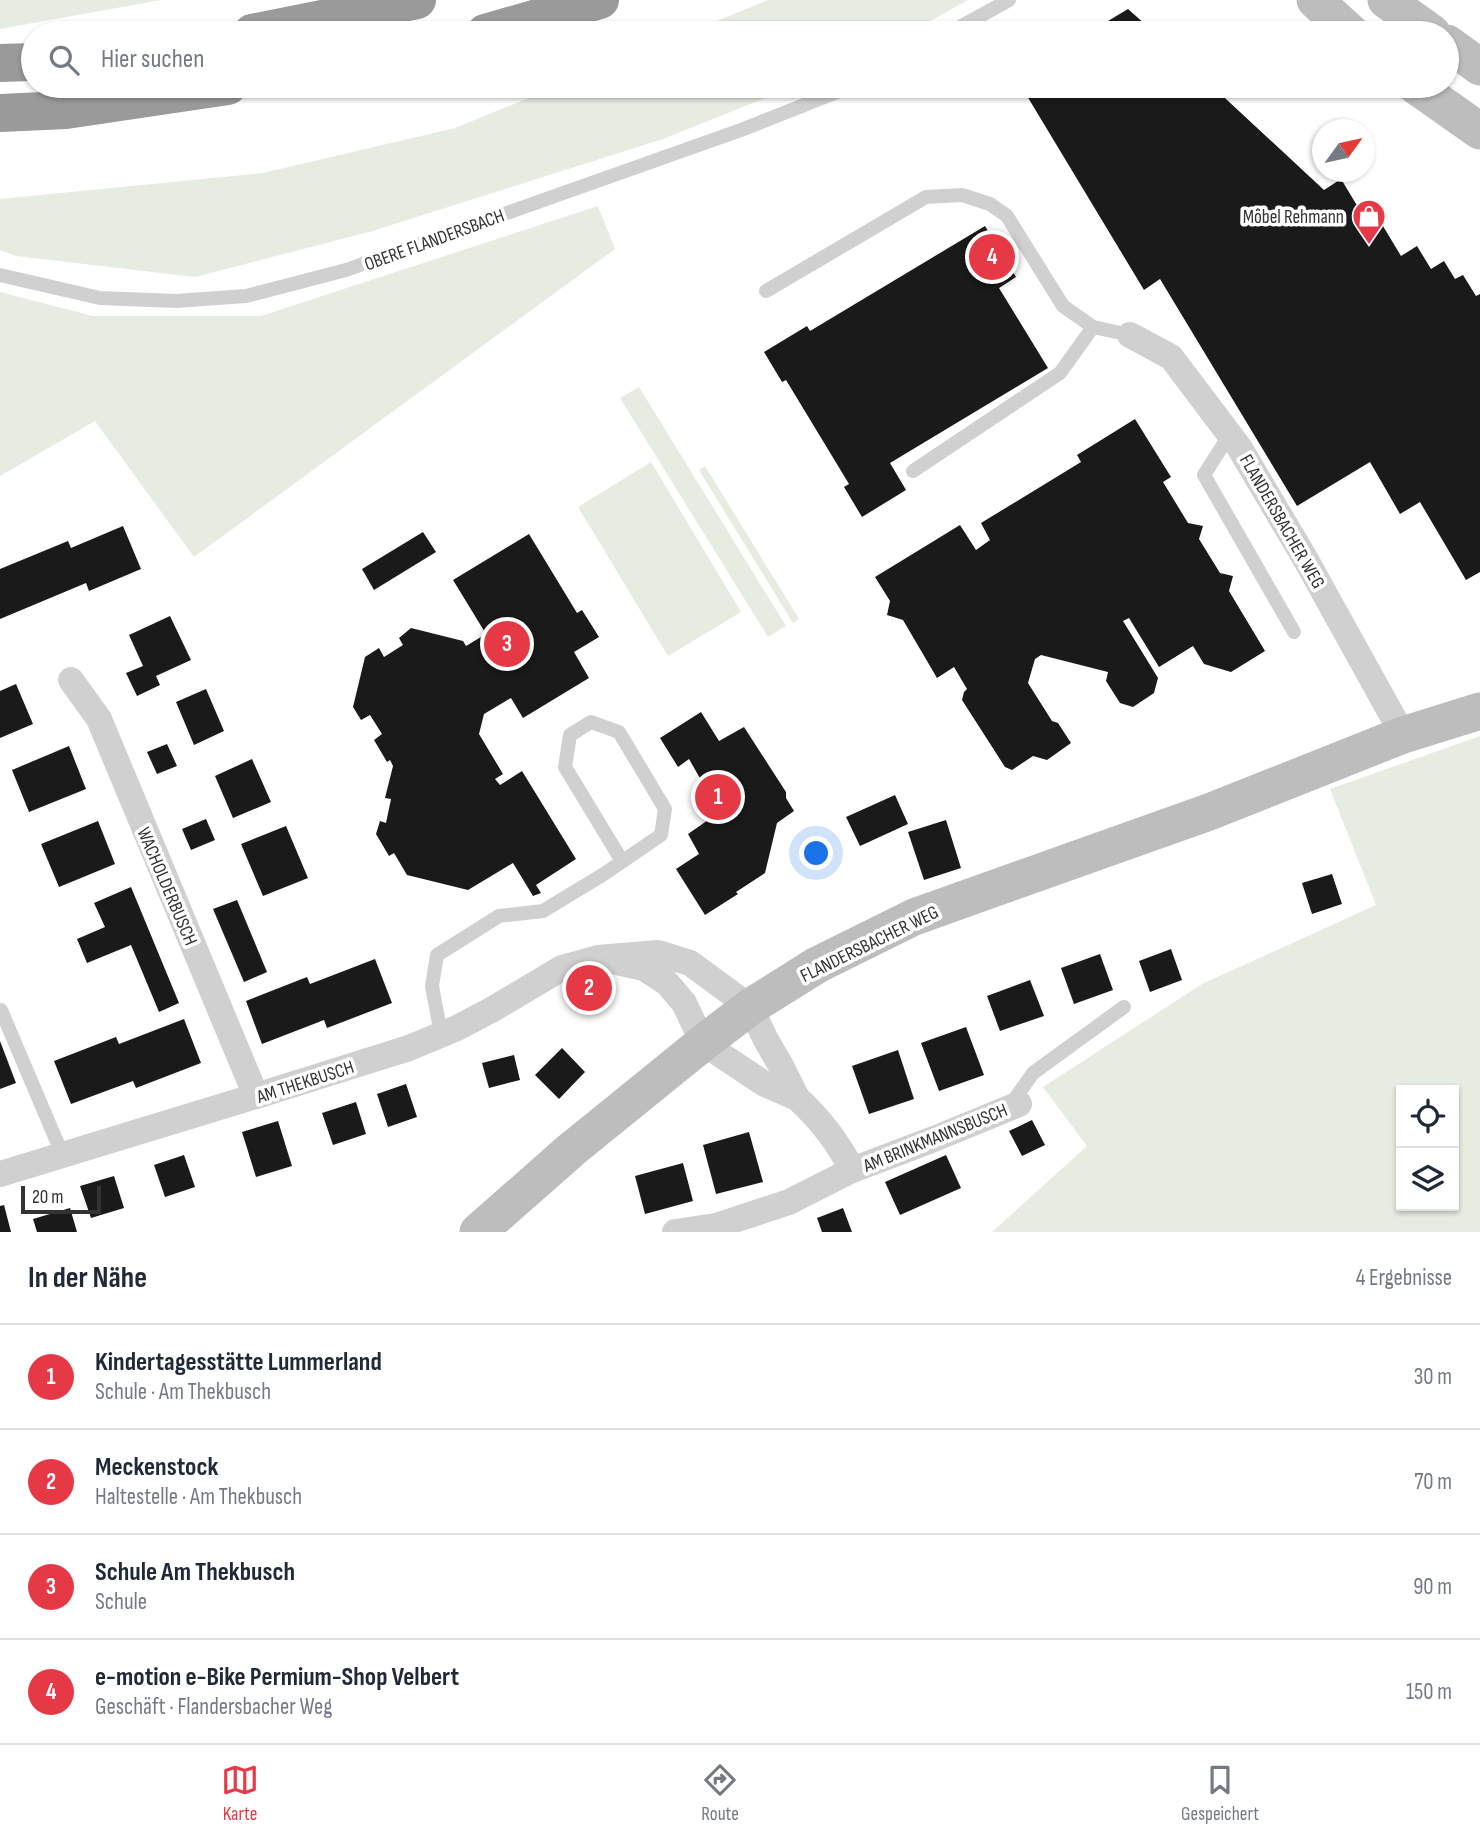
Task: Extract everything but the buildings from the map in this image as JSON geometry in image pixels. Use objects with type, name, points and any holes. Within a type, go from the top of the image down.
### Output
[{"type":"highway","points":[[312,21],[417,0]]},
{"type":"highway","points":[[527,21],[600,0]]},
{"type":"highway","points":[[0,63],[21,62]]},
{"type":"highway","points":[[0,113],[66,110],[147,98]]},
{"type":"main road","points":[[1315,0],[1338,21]]},
{"type":"main road","points":[[1386,0],[1416,21]]},
{"type":"main road","points":[[1459,52],[1480,67]]},
{"type":"main road","points":[[1433,98],[1480,131]]},
{"type":"main road","name":"FLANDERSBACHER WEG","points":[[478,1232],[571,1150],[703,1043],[750,1007],[817,965],[914,917],[1209,812],[1403,735],[1480,711]]},
{"type":"street","name":"FLANDERSBACHER WEG","points":[[1130,335],[1171,357],[1230,434],[1306,560],[1403,735]]},
{"type":"street","name":"WACHOLDERBUSCH","points":[[71,680],[99,719],[256,1096]]},
{"type":"street","name":"AM THEKBUSCH","points":[[0,1174],[409,1048],[493,1010],[562,968],[598,958],[658,953],[690,963],[750,1007]]},
{"type":"street","name":"AM THEKBUSCH","points":[[598,958],[644,968],[667,983],[684,1003],[703,1043]]},
{"type":"street","name":"AM BRINKMANNSBUSCH","points":[[750,1007],[797,1098]]},
{"type":"street","name":"AM BRINKMANNSBUSCH","points":[[703,1043],[763,1083],[797,1098],[817,1117],[840,1147],[852,1170]]},
{"type":"street","name":"AM BRINKMANNSBUSCH","points":[[676,1232],[716,1226],[789,1202],[852,1170],[1013,1106]]},
{"type":"lane","points":[[971,21],[1009,0]]},
{"type":"lane","name":"OBERE FLANDERSBACH","points":[[0,275],[100,298],[176,301],[246,296],[346,270],[741,130],[822,98]]},
{"type":"lane","points":[[766,291],[926,197],[962,195],[990,204],[1007,216],[1063,306],[1093,327],[1130,335]]},
{"type":"lane","points":[[913,471],[1060,373],[1093,327]]},
{"type":"lane","points":[[1230,434],[1204,475],[1294,632]]},
{"type":"lane","points":[[441,1034],[432,986],[437,956],[499,916],[543,911],[622,861],[661,835],[665,808],[620,732],[592,722],[570,735],[565,767],[622,861]]},
{"type":"lane","points":[[1013,1106],[1033,1073],[1124,1007]]},
{"type":"lane","points":[[1,1010],[63,1156]]},
{"type":"shaded area","points":[[0,0],[161,0],[44,21],[21,21],[21,25],[0,29]]},
{"type":"shaded area","points":[[768,0],[968,0],[930,21],[716,21]]},
{"type":"shaded area","points":[[529,98],[765,98],[663,139],[369,232],[195,277],[16,256],[0,250],[0,199],[263,173],[455,128]]},
{"type":"shaded area","points":[[598,206],[615,249],[194,557],[95,421],[0,476],[0,292],[93,316],[261,316]]},
{"type":"shaded area","points":[[639,387],[786,626],[768,637],[620,398]]},
{"type":"shaded area","points":[[651,462],[741,612],[668,656],[578,507]]},
{"type":"shaded area","points":[[705,466],[799,619],[793,623],[699,470]]},
{"type":"shaded area","points":[[1480,736],[1480,1232],[992,1232],[1087,1146],[1043,1087],[1202,984],[1376,905],[1330,789]]},
{"type":"place","name":"Möbel Rehmann","points":[[1369,246]]},
{"type":"place","name":"e-motion e-Bike Permium-Shop Velbert","points":[[992,257]]},
{"type":"place","name":"Schule Am Thekbusch","points":[[507,644]]},
{"type":"place","name":"Kindertagesstätte Lummerland","points":[[718,797]]},
{"type":"place","name":"Meckenstock","points":[[589,988]]}]
